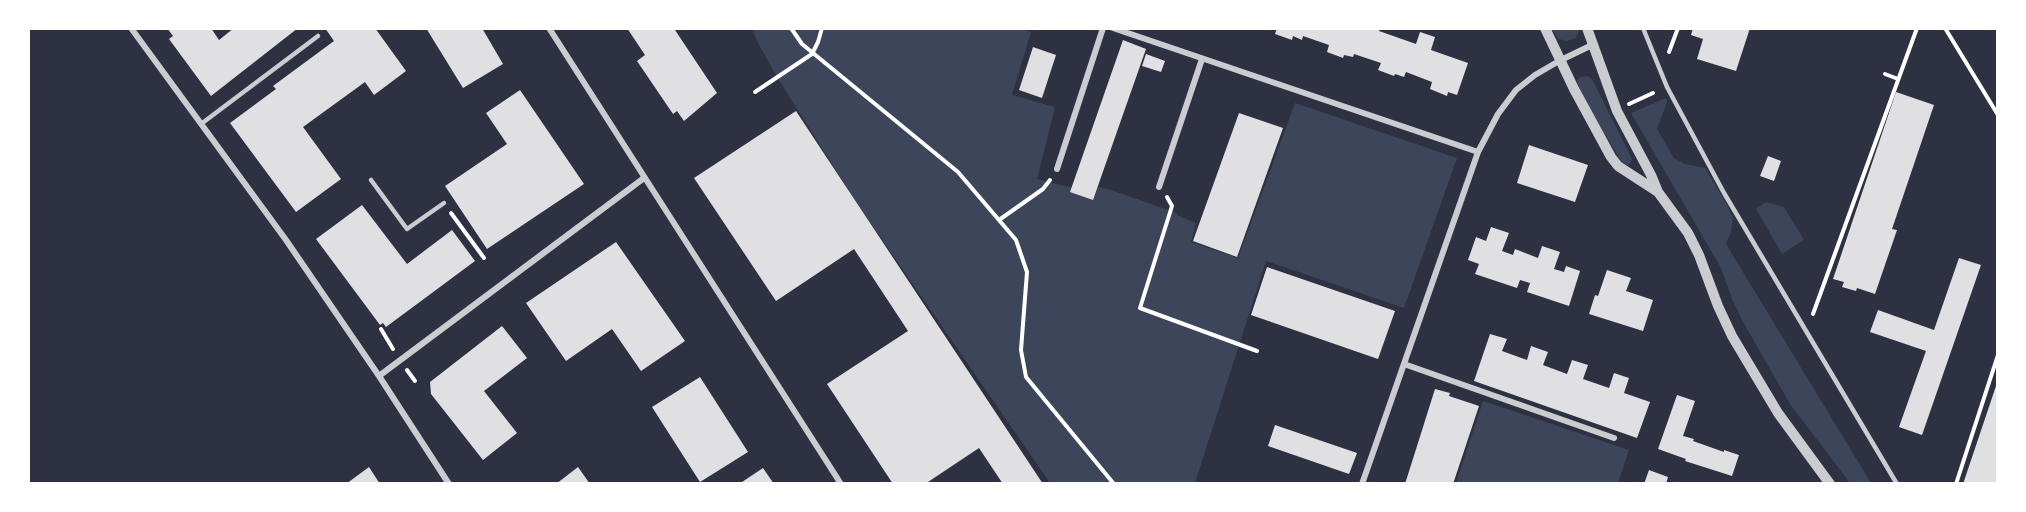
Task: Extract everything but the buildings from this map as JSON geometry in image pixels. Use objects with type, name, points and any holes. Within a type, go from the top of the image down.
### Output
[{"type":"street","points":[[131,28],[286,240],[449,483]]},
{"type":"street","points":[[549,28],[841,483]]},
{"type":"street","points":[[1057,169],[1103,28]]},
{"type":"street","points":[[1113,28],[1478,152]]},
{"type":"street","points":[[1545,28],[1559,61],[1603,144],[1618,166],[1658,192]]},
{"type":"street","points":[[1587,28],[1617,111],[1658,192],[1688,233],[1732,336],[1778,413],[1830,483]]},
{"type":"street","points":[[1362,483],[1478,152],[1498,114],[1516,90],[1534,75],[1592,45]]},
{"type":"street","points":[[1160,187],[1202,59]]},
{"type":"street","points":[[379,376],[644,178]]},
{"type":"street","points":[[1404,364],[1614,438]]},
{"type":"lane","points":[[1643,28],[1667,87],[1719,183],[1897,483]]},
{"type":"lane","points":[[201,124],[318,36]]},
{"type":"lane","points":[[371,180],[407,229],[444,202]]},
{"type":"path","points":[[791,28],[802,44],[958,172],[1016,240],[1027,272],[1021,350],[1026,377],[1114,483]]},
{"type":"path","points":[[754,92],[813,53],[822,28]]},
{"type":"path","points":[[1669,52],[1678,28]]},
{"type":"path","points":[[1813,314],[1917,28]]},
{"type":"path","points":[[1946,28],[1998,115]]},
{"type":"path","points":[[1885,74],[1898,79]]},
{"type":"path","points":[[999,220],[1043,189],[1057,169]]},
{"type":"path","points":[[1160,187],[1172,206],[1140,308],[1257,351]]},
{"type":"path","points":[[444,202],[484,258]]},
{"type":"path","points":[[1956,483],[1998,355]]},
{"type":"shaded area","points":[[1020,28],[1031,32],[1012,95],[1055,107],[1037,179],[1093,193],[1097,187],[1108,189],[1177,213],[1196,223],[1191,242],[1238,258],[1295,103],[1457,158],[1404,308],[1266,261],[1195,483],[1050,483],[854,199],[777,77],[752,29]]},
{"type":"shaded area","points":[[1552,29],[1579,29],[1579,31],[1576,38],[1567,41],[1558,39]]},
{"type":"shaded area","points":[[1587,76],[1592,79],[1632,159],[1630,164],[1622,162],[1591,112],[1577,81],[1580,77]]},
{"type":"shaded area","points":[[1666,98],[1667,102],[1657,129],[1674,158],[1685,164],[1705,168],[1733,218],[1726,244],[1871,483],[1850,483],[1790,404],[1743,322],[1721,268],[1631,113]]},
{"type":"shaded area","points":[[1766,202],[1784,207],[1804,240],[1782,254],[1756,209]]},
{"type":"shaded area","points":[[1483,401],[1629,450],[1618,483],[1456,483]]}]
